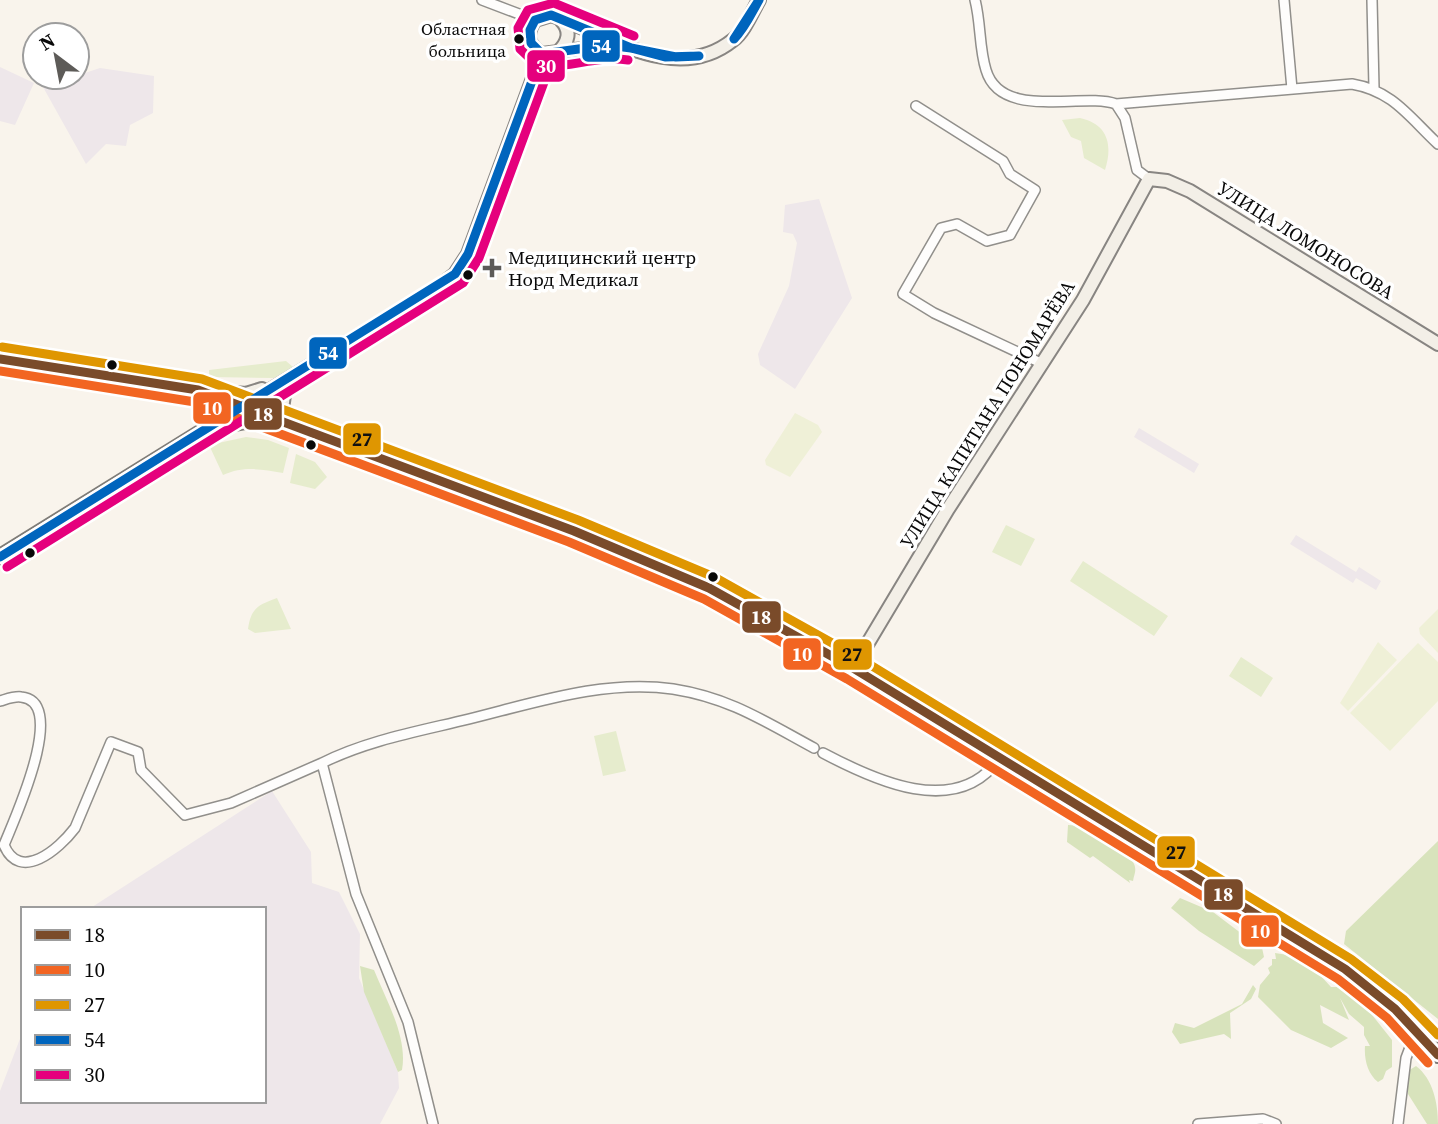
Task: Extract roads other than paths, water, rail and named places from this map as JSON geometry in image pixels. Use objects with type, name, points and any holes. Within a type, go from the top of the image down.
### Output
[{"type":"main road","points":[[0,359],[198,390],[645,559],[709,588],[853,668],[1345,969],[1378,993],[1417,1029],[1438,1055]]},
{"type":"main road","points":[[0,557],[202,429],[244,406]]},
{"type":"main road","points":[[202,429],[251,420],[301,430]]},
{"type":"street","points":[[482,0],[535,20]]},
{"type":"street","points":[[616,45],[542,54],[530,43],[528,34],[535,20],[544,16],[558,18],[616,45],[682,59],[706,54],[734,40],[759,0]]},
{"type":"street","points":[[975,0],[985,69],[998,88],[1036,103],[1102,101],[1121,106],[1352,84],[1374,88],[1406,110],[1438,144]]},
{"type":"street","points":[[1284,0],[1292,89]]},
{"type":"street","points":[[1372,0],[1375,35],[1374,88]]},
{"type":"street","points":[[558,18],[568,32],[564,47],[558,52]]},
{"type":"street","points":[[244,406],[438,287],[461,266],[542,54]]},
{"type":"street","points":[[916,106],[1003,161],[1010,174],[1035,190],[1010,235],[987,241],[957,224],[941,228],[903,293],[934,313],[1043,364]]},
{"type":"street","points":[[1121,106],[1137,170],[1149,179]]},
{"type":"street","name":"УЛИЦА КАПИТАНА ПОНОМАРЁВА","points":[[853,668],[948,509],[1083,300],[1149,179]]},
{"type":"street","name":"УЛИЦА ЛОМОНОСОВА","points":[[1149,179],[1190,191],[1438,344]]},
{"type":"street","points":[[198,390],[246,394],[286,381]]},
{"type":"street","points":[[286,381],[281,416],[301,430]]},
{"type":"street","points":[[0,701],[20,696],[30,699],[41,720],[29,788],[4,845],[9,858],[20,863],[40,861],[57,844],[67,839],[75,828],[111,743],[138,752],[141,770],[185,815],[231,803],[347,750],[571,695],[629,687],[671,689],[734,705],[885,783],[912,789],[942,790],[973,783],[988,774],[999,759]]},
{"type":"street","points":[[322,763],[356,894],[408,1022],[433,1124]]},
{"type":"street","points":[[1398,1124],[1406,1058],[1417,1029]]},
{"type":"street","points":[[1198,1124],[1263,1119],[1276,1124]]},
{"type":"place","name":"Областная больница","points":[[519,39]]},
{"type":"place","name":"Медицинский центр Норд Медикал","points":[[492,268]]}]
